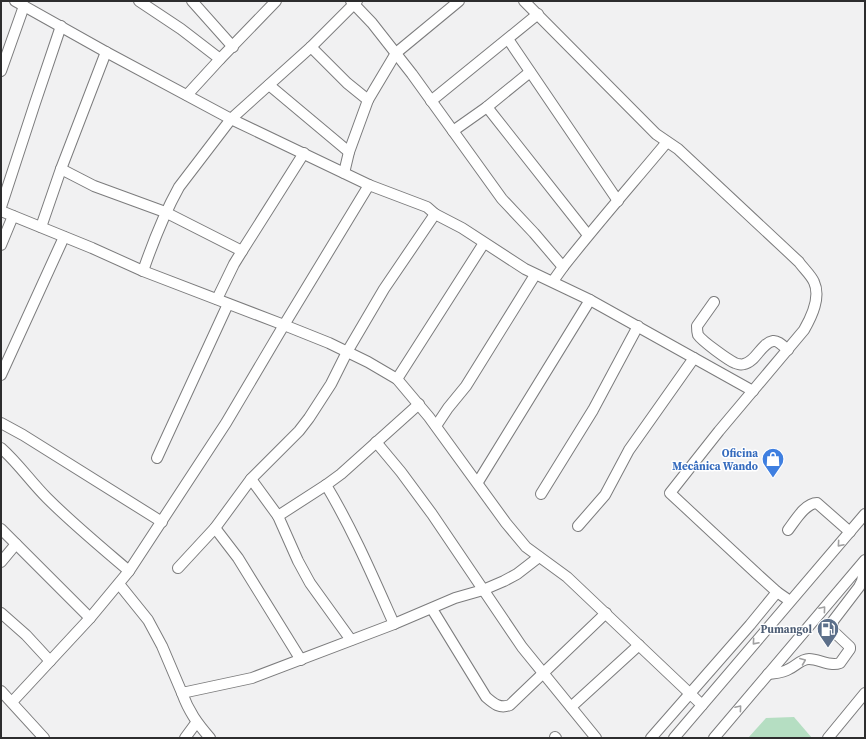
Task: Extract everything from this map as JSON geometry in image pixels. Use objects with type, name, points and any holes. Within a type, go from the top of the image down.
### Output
[{"type":"street","points":[[139,1],[181,29],[220,59]]},
{"type":"street","points":[[187,95],[276,1]]},
{"type":"street","points":[[344,173],[349,152],[368,100],[396,53],[459,1]]},
{"type":"street","points":[[524,1],[656,134],[678,149],[798,262],[814,282],[817,294],[812,314],[804,330],[719,431],[670,493],[777,592],[790,601]]},
{"type":"street","points":[[196,2],[233,47]]},
{"type":"street","points":[[143,271],[165,212],[179,188],[231,119],[311,47],[354,2],[396,53],[505,203],[534,232],[563,267]]},
{"type":"street","points":[[1,71],[19,3],[106,52],[231,119],[370,185],[419,204],[462,228],[535,275],[553,281],[590,300],[753,391]]},
{"type":"street","points":[[432,101],[538,14]]},
{"type":"street","points":[[1,207],[61,26]]},
{"type":"street","points":[[508,39],[618,201]]},
{"type":"street","points":[[311,47],[347,83],[368,100]]},
{"type":"street","points":[[41,227],[61,169],[106,52]]},
{"type":"street","points":[[453,131],[530,72]]},
{"type":"street","points":[[269,85],[349,152]]},
{"type":"street","points":[[486,107],[588,235]]},
{"type":"street","points":[[553,281],[588,235],[666,142]]},
{"type":"street","points":[[217,299],[234,264],[304,153]]},
{"type":"street","points":[[61,169],[94,186],[165,212],[242,251]]},
{"type":"street","points":[[12,702],[90,618],[129,571],[226,423],[370,185]]},
{"type":"street","points":[[1,211],[143,271],[284,325],[347,352],[378,367],[397,379],[436,426],[478,482],[506,523],[526,547],[560,571],[702,705]]},
{"type":"street","points":[[178,568],[216,528],[251,479],[300,431],[323,398],[347,352],[400,264],[435,214]]},
{"type":"street","points":[[1,245],[13,216]]},
{"type":"street","points":[[1,375],[64,237]]},
{"type":"street","points":[[397,379],[484,243]]},
{"type":"street","points":[[436,426],[466,386],[535,275]]},
{"type":"street","points":[[478,482],[590,300]]},
{"type":"street","points":[[714,302],[697,326],[698,334],[703,340],[736,364],[750,362],[768,344],[774,341],[778,342],[788,350]]},
{"type":"street","points":[[157,458],[228,304]]},
{"type":"street","points":[[541,494],[593,410],[638,326]]},
{"type":"street","points":[[578,526],[605,494],[629,450],[694,358]]},
{"type":"street","points":[[278,516],[326,486],[419,404]]},
{"type":"street","points":[[1,423],[36,443],[162,522]]},
{"type":"street","points":[[376,442],[401,472],[432,514],[522,647],[596,738]]},
{"type":"street","points":[[1,448],[19,465],[57,508],[129,571]]},
{"type":"street","points":[[251,479],[278,516],[298,561],[310,583],[350,640]]},
{"type":"street","points":[[326,486],[342,512],[370,569],[394,624]]},
{"type":"street","points":[[788,530],[808,506],[812,503],[817,503],[850,532]]},
{"type":"street","points":[[674,738],[865,514]]},
{"type":"street","points":[[216,528],[238,558],[301,660]]},
{"type":"street","points":[[1,529],[90,618]]},
{"type":"street","points":[[1,562],[16,544]]},
{"type":"street","points":[[182,693],[252,678],[301,660],[432,609],[455,598],[483,590],[517,574],[539,557]]},
{"type":"street","points":[[714,738],[865,560]]},
{"type":"street","points":[[768,674],[783,672],[790,669],[800,661],[808,658],[832,664],[840,663],[850,647],[833,630],[833,621],[859,587],[862,581],[865,566]]},
{"type":"street","points":[[119,584],[148,620],[168,659],[185,702],[196,723],[210,738]]},
{"type":"street","points":[[651,738],[777,592]]},
{"type":"street","points":[[432,609],[486,697],[494,704],[504,707],[510,705],[606,613]]},
{"type":"street","points":[[1,613],[26,635],[50,661]]},
{"type":"street","points":[[571,707],[639,645]]},
{"type":"street","points":[[1,691],[44,738]]},
{"type":"street","points":[[828,738],[865,692]]},
{"type":"street","points":[[186,738],[196,723]]},
{"type":"green space","points":[[794,717],[812,738],[748,738],[766,718]]},
{"type":"place","name":"Oficina Mecânica Wando","points":[[773,478]]},
{"type":"place","name":"Pumangol","points":[[828,648]]}]
